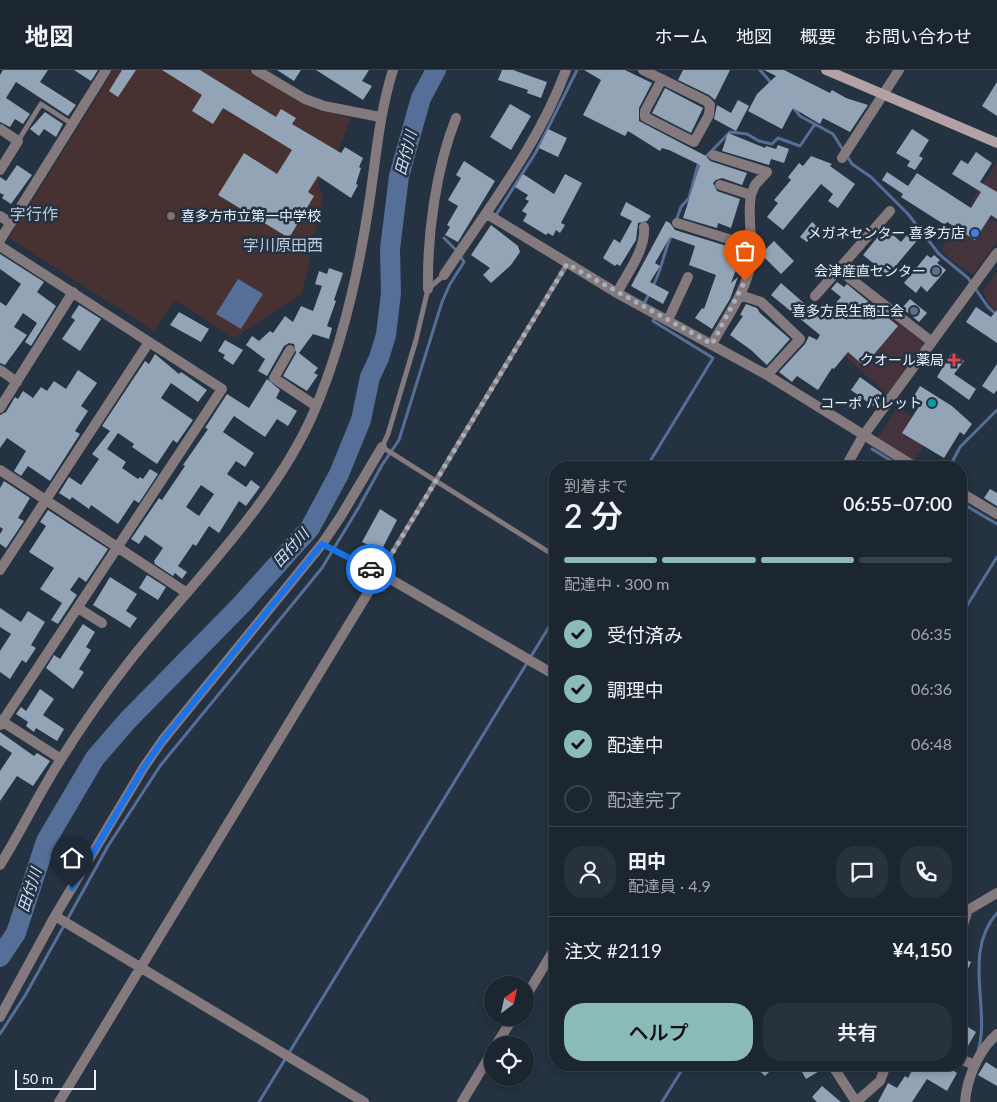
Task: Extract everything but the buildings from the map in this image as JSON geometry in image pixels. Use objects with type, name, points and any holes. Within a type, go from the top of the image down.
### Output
[{"type":"main road","points":[[826,70],[883,96],[997,143]]},
{"type":"street","points":[[0,240],[106,70]]},
{"type":"street","points":[[256,70],[305,99],[324,106],[380,117]]},
{"type":"street","points":[[0,865],[61,759],[132,658],[245,521],[290,459],[316,406],[341,336],[354,290],[369,203],[380,117],[393,70]]},
{"type":"street","points":[[444,275],[487,214],[534,140],[556,97],[566,70]]},
{"type":"street","points":[[643,70],[662,79],[706,100],[710,105],[709,115],[694,142],[645,117],[645,111],[662,79]]},
{"type":"street","points":[[842,158],[900,70]]},
{"type":"street","points":[[428,289],[436,184],[442,157],[456,118]]},
{"type":"street","points":[[0,129],[18,141],[0,170]]},
{"type":"street","points":[[712,344],[740,295],[748,273],[751,246],[751,195],[755,185],[767,172],[714,155]]},
{"type":"street","points":[[720,185],[751,195]]},
{"type":"street","points":[[815,296],[890,211]]},
{"type":"street","points":[[487,214],[616,293],[767,375],[906,461]]},
{"type":"street","points":[[0,216],[10,223]]},
{"type":"street","points":[[677,223],[751,246]]},
{"type":"street","points":[[616,293],[640,250],[644,240],[644,227]]},
{"type":"street","points":[[0,246],[222,389],[1,722],[61,759]]},
{"type":"street","points":[[849,461],[863,436],[997,253]]},
{"type":"street","points":[[838,269],[932,342]]},
{"type":"street","points":[[668,320],[688,277]]},
{"type":"street","points":[[0,408],[73,292]]},
{"type":"street","points":[[740,295],[762,302],[800,339],[767,375]]},
{"type":"street","points":[[0,570],[149,342]]},
{"type":"street","points":[[290,350],[274,378],[316,406]]},
{"type":"street","points":[[0,370],[18,382]]},
{"type":"street","points":[[0,1018],[55,916],[144,767],[162,741],[322,544],[342,516],[382,447]]},
{"type":"street","points":[[0,470],[187,593]]},
{"type":"street","points":[[967,496],[997,514]]},
{"type":"street","points":[[59,1102],[380,573],[549,672]]},
{"type":"street","points":[[78,608],[102,623]]},
{"type":"street","points":[[967,907],[997,893]]},
{"type":"street","points":[[55,916],[364,1102]]},
{"type":"street","points":[[534,983],[549,958]]},
{"type":"street","points":[[965,1102],[974,1065],[988,1042],[997,1034]]},
{"type":"street","points":[[967,1062],[974,1065]]},
{"type":"street","points":[[462,1102],[484,1065]]},
{"type":"street","points":[[836,1071],[856,1102],[880,1081],[884,1071]]},
{"type":"lane","points":[[18,141],[41,104],[72,124]]},
{"type":"lane","points":[[322,544],[380,573],[567,264]]},
{"type":"lane","points":[[444,275],[428,289],[416,340],[388,434],[382,447],[549,552]]},
{"type":"shaded area","name":"喜多方市立第一中学校","points":[[114,70],[247,70],[316,110],[351,118],[340,146],[318,184],[323,197],[302,294],[234,338],[175,300],[154,331],[9,238]]},
{"type":"shaded area","points":[[997,162],[997,221],[970,204]]},
{"type":"shaded area","name":"メガネセンター 喜多方店","points":[[970,206],[997,223],[997,242],[973,275],[948,258],[941,249]]},
{"type":"shaded area","points":[[997,271],[997,312],[987,302],[983,291]]},
{"type":"shaded area","points":[[869,299],[926,345],[887,395],[832,344]]},
{"type":"shaded area","points":[[898,407],[934,431],[914,461],[910,461],[877,439]]},
{"type":"water","points":[[238,279],[263,294],[241,329],[216,314]]},
{"type":"waterway","name":"田付川","points":[[0,957],[16,933],[46,841],[95,758],[128,720],[240,606],[310,528],[339,474],[361,420],[370,377],[379,358],[386,335],[391,293],[390,249],[399,176],[421,98],[436,70]]},
{"type":"waterway","points":[[496,215],[536,152],[577,70]]},
{"type":"waterway","points":[[760,70],[773,85]]},
{"type":"waterway","points":[[792,106],[800,116],[833,134],[852,164],[871,177],[908,214],[939,254],[968,278],[988,307],[997,315]]},
{"type":"waterway","points":[[676,221],[681,207],[689,198],[698,165],[730,132],[747,134],[759,141],[772,144],[778,138],[800,146],[815,124]]},
{"type":"waterway","points":[[653,286],[672,234]]},
{"type":"waterway","points":[[0,1034],[26,994],[108,846],[160,766],[322,568],[382,465],[399,440],[442,302],[450,284],[464,262],[457,251],[444,238]]},
{"type":"waterway","points":[[644,304],[649,294]]},
{"type":"waterway","points":[[650,461],[713,358],[653,321],[656,317]]},
{"type":"waterway","points":[[953,461],[960,447],[997,410]]},
{"type":"waterway","points":[[872,449],[892,461]]},
{"type":"waterway","points":[[967,506],[997,524]]},
{"type":"waterway","points":[[967,606],[997,557]]},
{"type":"waterway","points":[[259,1102],[549,627]]},
{"type":"waterway","points":[[978,1051],[982,1017],[979,981],[981,946],[987,929],[997,913]]},
{"type":"waterway","points":[[662,1102],[681,1071]]},
{"type":"way so far","points":[[371,569],[380,573],[444,464],[567,264],[616,293],[712,344],[740,295],[745,281]]},
{"type":"place","name":"喜多方市立第一中学校","points":[[171,216]]},
{"type":"place","name":"メガネセンター 喜多方店","points":[[975,233]]},
{"type":"place","name":"会津産直センター","points":[[936,271]]},
{"type":"place","name":"喜多方民生商工会","points":[[914,311]]},
{"type":"place","name":"クオール薬局","points":[[954,360]]},
{"type":"place","name":"コーポ バレット","points":[[932,403]]},
{"type":"district","name":"字行作","points":[[34,214]]},
{"type":"district","name":"字川原田西","points":[[283,245]]},
{"type":"route","points":[[72,888],[144,767],[162,741],[322,544],[371,569]]}]
